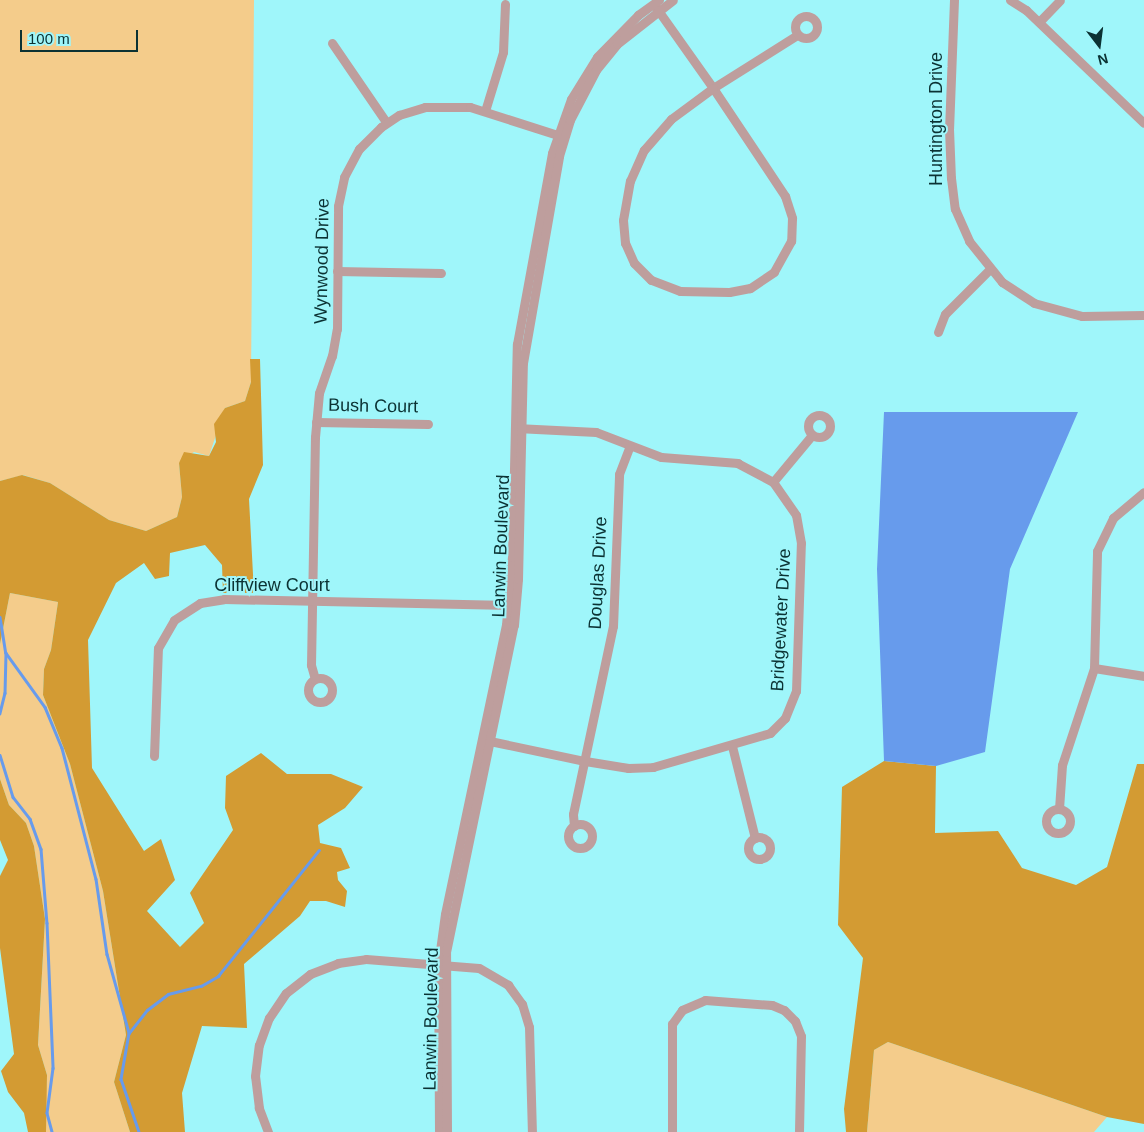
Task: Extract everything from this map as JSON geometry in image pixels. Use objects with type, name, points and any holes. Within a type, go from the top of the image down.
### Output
[{"type":"street","name":"Lanwin Boulevard","points":[[439,1132],[442,965],[512,605],[518,428],[515,376],[521,314],[560,136],[571,99],[597,58],[655,3],[673,0]]},
{"type":"street","name":"Huntington Drive","points":[[954,0],[949,129],[952,191],[965,233],[989,270],[1018,294],[1050,309],[1082,316],[1144,315]]},
{"type":"street","points":[[1010,0],[1039,22],[1144,123]]},
{"type":"street","points":[[1039,22],[1060,0]]},
{"type":"street","points":[[655,3],[713,88],[784,196],[792,218],[791,241],[774,272],[750,288],[729,292],[680,291],[651,280],[634,262],[625,243],[623,220],[630,181],[644,150],[670,119],[713,88],[797,35]]},
{"type":"street","points":[[485,111],[503,52],[504,4]]},
{"type":"street","points":[[332,43],[386,122]]},
{"type":"street","name":"Wynwood Drive","points":[[315,680],[311,665],[316,422],[319,393],[335,344],[338,206],[344,177],[359,149],[386,122],[410,110],[440,104],[485,111],[560,136]]},
{"type":"street","points":[[938,332],[945,314],[989,270]]},
{"type":"street","points":[[337,271],[442,273]]},
{"type":"street","name":"Bush Court","points":[[316,422],[428,424]]},
{"type":"street","name":"Bridgewater Drive","points":[[486,740],[585,761],[628,768],[653,768],[759,738],[778,726],[791,709],[796,691],[801,542],[790,503],[773,482],[738,463],[675,459],[630,446],[611,436],[583,429],[518,428]]},
{"type":"street","points":[[773,482],[812,435]]},
{"type":"street","name":"Douglas Drive","points":[[574,826],[573,814],[613,626],[619,474],[630,446]]},
{"type":"street","points":[[1059,809],[1062,765],[1094,668],[1097,551],[1113,518],[1144,492]]},
{"type":"street","name":"Cliffview Court","points":[[154,756],[156,658],[162,638],[174,620],[191,607],[212,600],[312,600],[512,605]]},
{"type":"street","points":[[1094,668],[1144,676]]},
{"type":"street","points":[[732,746],[755,838]]},
{"type":"street","points":[[268,1132],[256,1092],[256,1061],[266,1025],[286,994],[310,974],[353,960],[442,965],[488,971],[508,985],[522,1004],[529,1027],[532,1132]]},
{"type":"street","name":"Lanwin Boulevard","points":[[442,965],[447,1132]]},
{"type":"street","points":[[672,1132],[672,1024],[682,1010],[706,1000],[772,1005],[784,1010],[795,1021],[801,1036],[799,1132]]},
{"type":"shaded area","points":[[0,0],[254,0],[251,382],[245,401],[225,408],[209,456],[194,452],[179,463],[182,497],[177,517],[146,531],[109,520],[50,483],[23,475],[0,481]]},
{"type":"shaded area","points":[[250,359],[260,359],[263,465],[249,499],[254,593],[223,593],[222,565],[205,545],[170,553],[169,576],[155,579],[144,563],[116,583],[88,640],[92,768],[144,851],[161,839],[175,880],[147,911],[180,947],[204,923],[190,893],[233,830],[225,808],[226,776],[261,753],[287,774],[331,774],[363,787],[345,808],[318,825],[320,843],[341,848],[350,868],[337,872],[338,880],[347,891],[345,907],[326,901],[310,901],[300,916],[244,964],[247,1028],[202,1026],[182,1093],[185,1132],[130,1132],[114,1082],[126,1035],[103,891],[70,764],[43,695],[44,669],[51,650],[58,602],[10,593],[0,644],[0,481],[22,475],[50,483],[109,520],[146,531],[177,517],[182,497],[179,463],[184,452],[209,456],[216,442],[214,424],[225,408],[245,401],[251,382]]},
{"type":"shaded area","points":[[10,593],[58,602],[51,650],[44,669],[43,695],[70,764],[103,891],[126,1035],[114,1082],[130,1132],[46,1132],[44,1127],[47,1075],[38,1045],[45,919],[34,846],[26,823],[9,805],[0,779],[0,644]]},
{"type":"shaded area","points":[[884,761],[936,766],[935,833],[998,831],[1022,868],[1076,885],[1107,867],[1137,764],[1144,764],[1144,1124],[1107,1117],[888,1042],[874,1050],[867,1132],[846,1132],[844,1109],[863,958],[838,925],[842,787]]},
{"type":"shaded area","points":[[0,779],[9,805],[26,823],[34,846],[45,919],[38,1045],[47,1075],[46,1132],[28,1132],[24,1113],[8,1092],[1,1071],[14,1054],[0,948],[0,876],[8,860],[0,840]]},
{"type":"shaded area","points":[[888,1042],[1107,1117],[1094,1132],[867,1132],[874,1050]]},
{"type":"water","points":[[884,412],[1078,412],[1010,569],[985,752],[936,766],[884,761],[877,569]]},
{"type":"waterway","points":[[0,617],[6,653],[5,693],[0,713]]},
{"type":"waterway","points":[[6,653],[45,707],[62,748],[96,879],[107,954],[129,1033],[121,1079],[139,1132]]},
{"type":"waterway","points":[[0,755],[13,797],[30,819],[41,849],[47,923],[53,1068],[47,1113],[52,1132]]},
{"type":"waterway","points":[[129,1033],[147,1010],[168,994],[201,986],[218,976],[319,850]]}]
